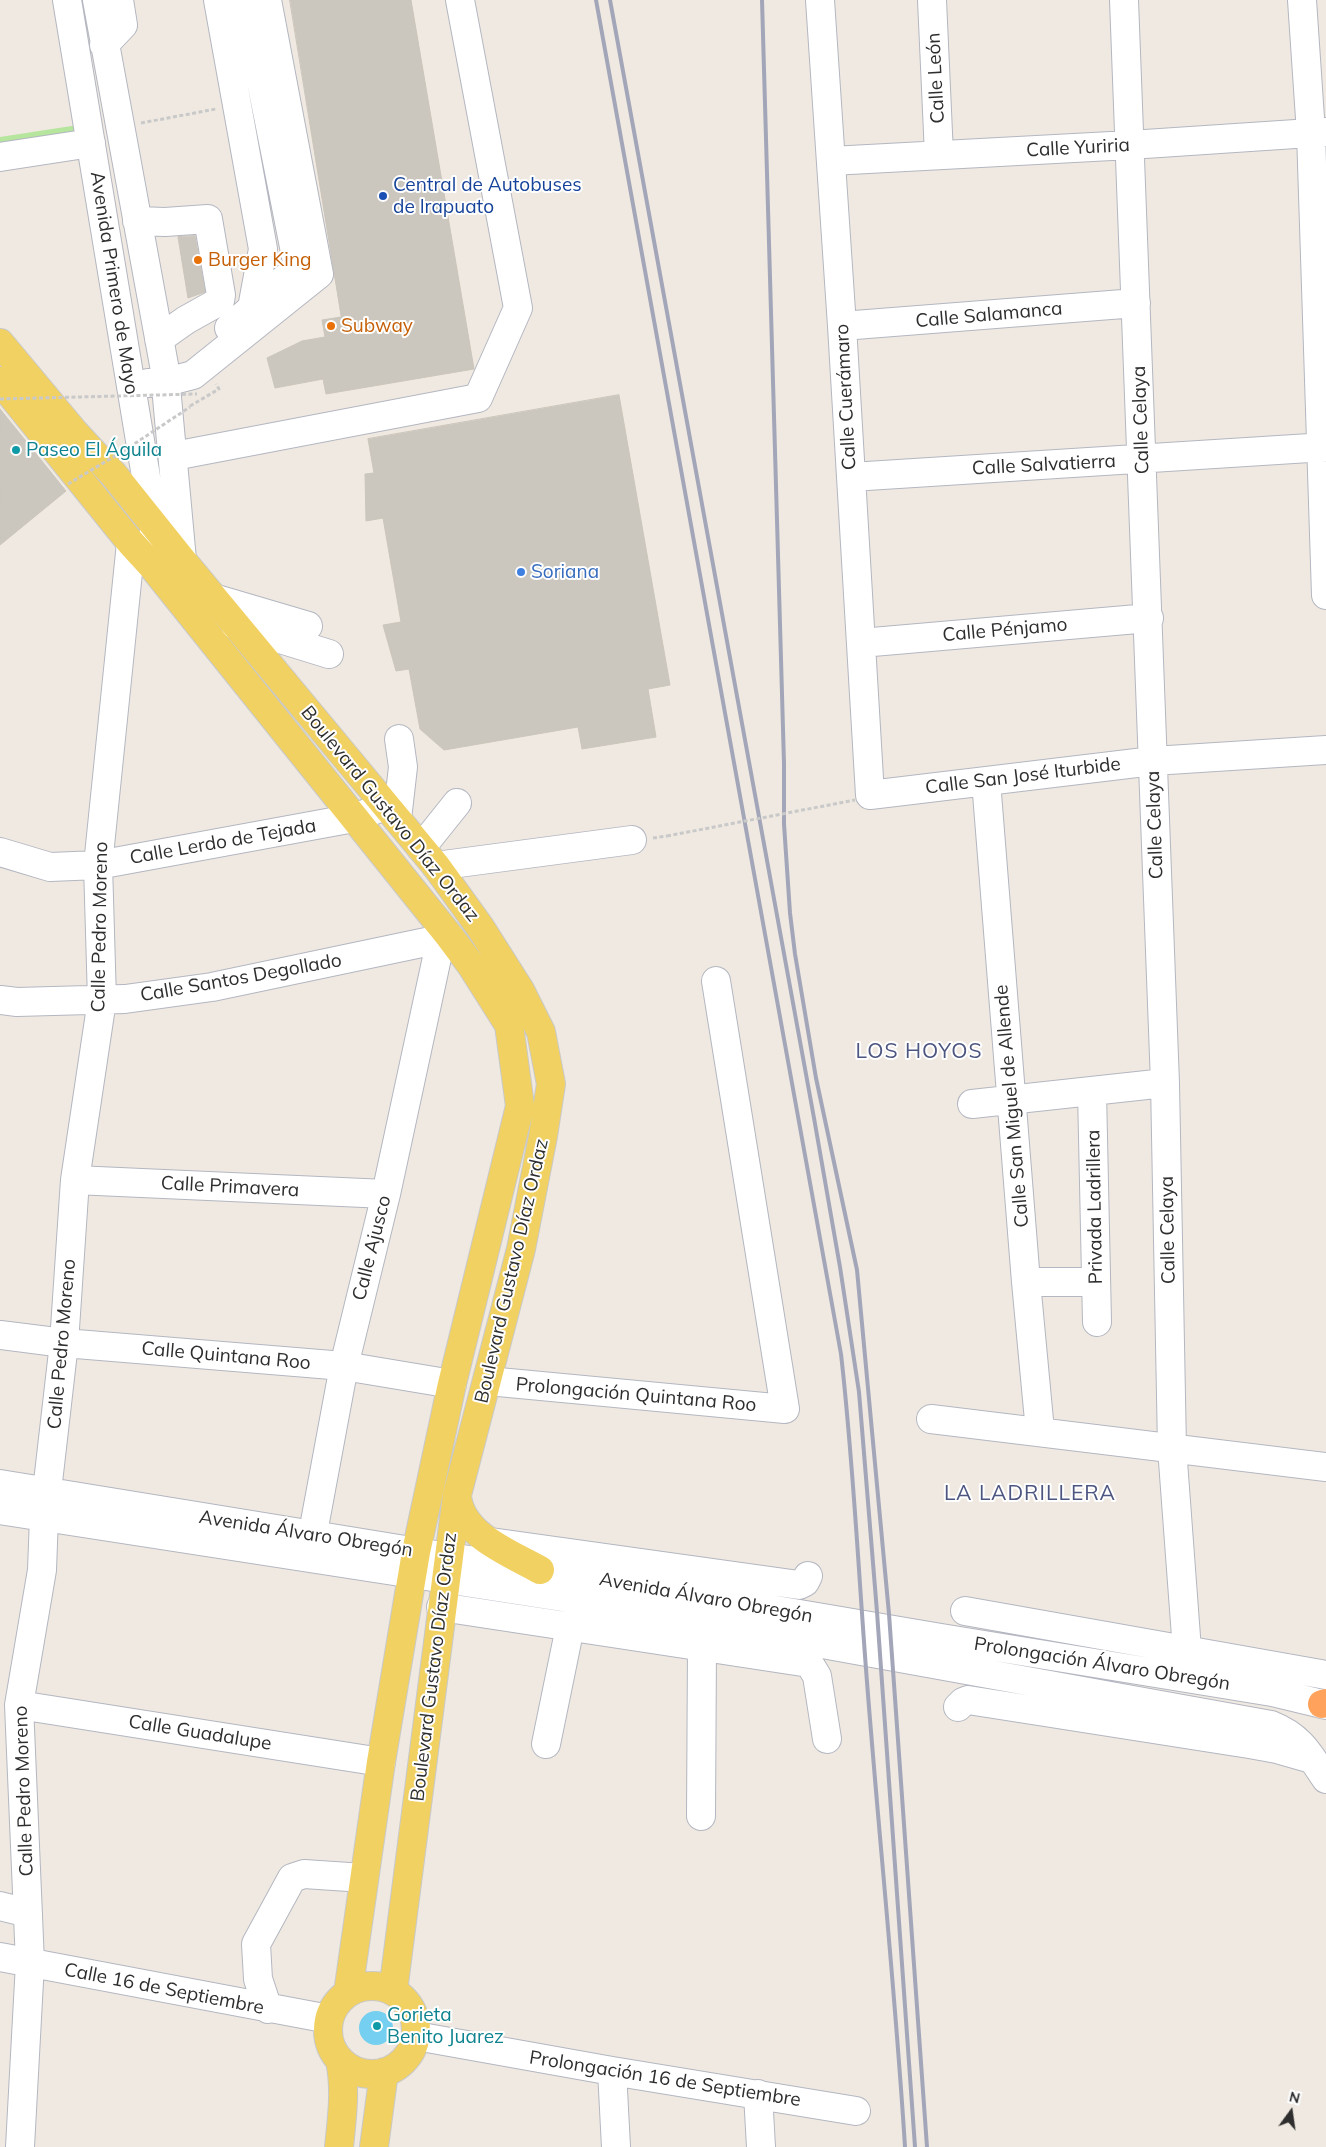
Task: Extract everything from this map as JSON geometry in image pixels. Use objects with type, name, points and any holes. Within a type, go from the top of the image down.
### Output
[{"type":"main road","name":"Boulevard Gustavo Díaz Ordaz","points":[[0,343],[75,433],[114,475],[213,598],[428,857],[480,927],[520,990],[541,1032],[551,1084],[543,1136],[521,1249],[457,1495],[446,1568],[393,1992]]},
{"type":"main road","name":"Boulevard Gustavo Díaz Ordaz","points":[[0,380],[354,818],[446,938],[471,965],[509,1025],[520,1106],[452,1384],[414,1562],[381,1762],[348,1993]]},
{"type":"main road","points":[[457,1495],[457,1503],[477,1533],[540,1570]]},
{"type":"main road","points":[[339,2147],[344,2100],[344,2076],[340,2061],[332,2048],[328,2034],[329,2019],[340,2000],[348,1993],[370,1986],[382,1987],[404,1999],[416,2023],[416,2036],[412,2048],[405,2059],[396,2067],[372,2074],[350,2068],[340,2061]]},
{"type":"main road","points":[[374,2147],[384,2072]]},
{"type":"street","name":"Avenida Primero de Mayo","points":[[68,0],[154,525],[153,567]]},
{"type":"street","name":"Avenida Primero de Mayo","points":[[96,0],[126,153],[130,187],[165,374],[182,560]]},
{"type":"street","points":[[106,53],[124,25],[119,0]]},
{"type":"street","points":[[218,0],[263,249],[252,308]]},
{"type":"street","points":[[165,374],[188,363],[298,267],[245,0]]},
{"type":"street","points":[[130,377],[165,374],[193,375],[319,274],[267,0]]},
{"type":"street","points":[[174,456],[478,398],[518,308],[460,0]]},
{"type":"street","name":"Calle Cuerámaro","points":[[820,0],[861,643],[863,797]]},
{"type":"street","name":"Calle León","points":[[932,0],[939,155]]},
{"type":"street","name":"Calle Celaya","points":[[1124,0],[1149,618],[1165,1083],[1172,1448],[1187,1650]]},
{"type":"street","points":[[1302,0],[1319,133],[1326,595]]},
{"type":"street","name":"Calle Yuriria","points":[[831,161],[1319,133]]},
{"type":"street","points":[[0,143],[89,135]]},
{"type":"street","points":[[0,157],[89,135]]},
{"type":"street","points":[[137,221],[165,222],[208,219],[221,294],[220,301],[186,320],[159,339]]},
{"type":"street","name":"Calle Salamanca","points":[[842,326],[1136,303]]},
{"type":"street","name":"Calle Salvatierra","points":[[851,477],[1324,447]]},
{"type":"street","name":"Calle Pedro Moreno","points":[[20,2147],[30,1962],[19,1705],[42,1570],[45,1504],[64,1343],[75,1180],[102,1000],[98,865],[131,543]]},
{"type":"street","points":[[213,598],[308,626]]},
{"type":"street","name":"Calle Pénjamo","points":[[861,643],[1149,618]]},
{"type":"street","points":[[236,625],[329,654]]},
{"type":"street","points":[[391,812],[403,767],[400,739]]},
{"type":"street","name":"Calle San José Iturbide","points":[[863,797],[1153,761],[1326,750]]},
{"type":"street","name":"Calle San Miguel de Allende","points":[[986,781],[1026,1282],[1040,1432]]},
{"type":"street","points":[[428,857],[457,802]]},
{"type":"street","name":"Calle Lerdo de Tejada","points":[[0,852],[50,866],[98,865],[391,812]]},
{"type":"street","points":[[428,857],[632,840]]},
{"type":"street","name":"Calle Santos Degollado","points":[[0,1000],[17,1002],[125,999],[212,987],[446,938]]},
{"type":"street","name":"Calle Ajusco","points":[[311,1546],[344,1366],[446,938]]},
{"type":"street","name":"Prolongación Quintana Roo","points":[[488,1381],[785,1409],[716,981]]},
{"type":"street","points":[[972,1104],[1165,1083]]},
{"type":"street","name":"Privada Ladrillera","points":[[1092,1091],[1097,1322]]},
{"type":"street","name":"Calle Primavera","points":[[75,1180],[386,1194]]},
{"type":"street","points":[[1026,1282],[1096,1282]]},
{"type":"street","name":"Calle Quintana Roo","points":[[0,1335],[64,1343],[344,1366],[452,1384]]},
{"type":"street","points":[[931,1418],[1326,1467]]},
{"type":"street","name":"Avenida Álvaro Obregón","points":[[0,1484],[45,1504],[414,1562],[446,1568],[562,1597],[870,1652]]},
{"type":"street","name":"Avenida Álvaro Obregón","points":[[0,1510],[45,1504]]},
{"type":"street","points":[[0,1510],[11,1517],[32,1539],[42,1570]]},
{"type":"street","points":[[491,1542],[799,1585],[805,1582],[808,1576]]},
{"type":"street","name":"Avenida Álvaro Obregón","points":[[446,1568],[540,1570],[878,1627]]},
{"type":"street","points":[[441,1608],[810,1663],[817,1676],[828,1739]]},
{"type":"street","points":[[965,1610],[1326,1675]]},
{"type":"street","name":"Prolongación Álvaro Obregón","points":[[878,1627],[1272,1692],[1325,1704]]},
{"type":"street","points":[[546,1744],[570,1628]]},
{"type":"street","points":[[701,1816],[702,1647]]},
{"type":"street","name":"Prolongación Álvaro Obregón","points":[[870,1652],[1271,1725],[1285,1730],[1299,1740],[1319,1769]]},
{"type":"street","points":[[1272,1692],[1275,1665]]},
{"type":"street","points":[[958,1707],[968,1700],[1249,1744],[1277,1749],[1319,1769]]},
{"type":"street","name":"Calle Guadalupe","points":[[19,1705],[381,1762]]},
{"type":"street","points":[[268,2009],[258,1979],[256,1944],[292,1878],[304,1874],[364,1878]]},
{"type":"street","points":[[0,1906],[28,1913]]},
{"type":"street","name":"Calle 16 de Septiembre","points":[[0,1957],[329,2019]]},
{"type":"street","name":"Prolongación 16 de Septiembre","points":[[416,2036],[612,2072],[856,2111]]},
{"type":"street","points":[[612,2072],[616,2147]]},
{"type":"street","points":[[758,2094],[761,2147]]},
{"type":"path","points":[[68,484],[125,450],[219,389]]},
{"type":"path","points":[[0,399],[197,394]]},
{"type":"path","points":[[668,836],[863,797]]},
{"type":"green space","points":[[78,125],[81,147],[0,160],[0,137]]},
{"type":"water","points":[[376,2011],[388,2016],[393,2028],[388,2040],[376,2045],[364,2040],[359,2028],[364,2016]]},
{"type":"building","name":"Central de Autobuses de Irapuato","points":[[290,0],[411,0],[474,369],[326,394],[323,379],[275,388],[267,358],[302,341],[325,337],[322,320],[341,317]]},
{"type":"building","points":[[195,236],[205,292],[188,298],[178,237]]},
{"type":"building","name":"Soriana","points":[[619,395],[670,685],[648,689],[656,737],[582,749],[578,727],[444,750],[420,729],[409,669],[396,671],[383,625],[401,622],[383,518],[366,521],[365,474],[374,473],[368,439]]},
{"type":"building","name":"Paseo El Águila","points":[[0,409],[66,491],[0,545]]},
{"type":"railway","points":[[596,0],[841,1354],[905,2147]]},
{"type":"railway","points":[[610,0],[814,1118],[840,1267],[859,1392],[877,1612],[915,2147]]},
{"type":"railway","points":[[762,0],[784,763],[784,824],[790,913],[816,1078],[857,1270],[889,1614],[927,2147]]},
{"type":"place","name":"Central de Autobuses de Irapuato","points":[[383,196]]},
{"type":"place","name":"Burger King","points":[[198,260]]},
{"type":"place","name":"Subway","points":[[331,326]]},
{"type":"place","name":"Paseo El Águila","points":[[16,450]]},
{"type":"place","name":"Soriana","points":[[521,572]]},
{"type":"place","name":"Gorieta Benito Juarez","points":[[377,2026]]},
{"type":"district","name":"LOS HOYOS","points":[[919,1052]]},
{"type":"district","name":"LA LADRILLERA","points":[[1030,1494]]}]
